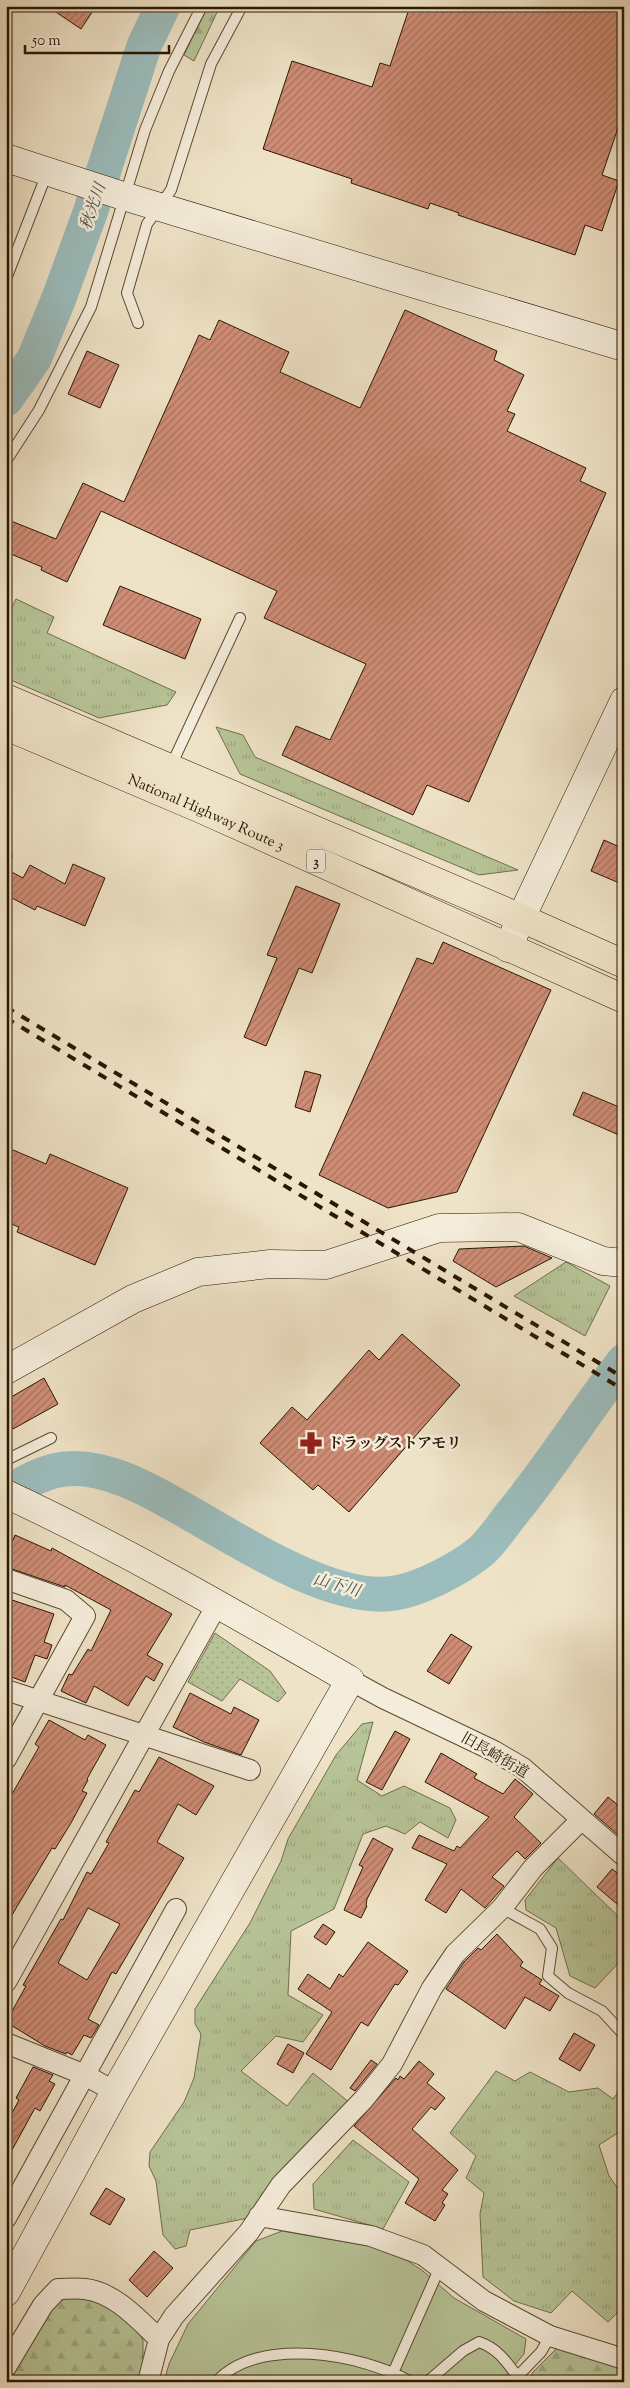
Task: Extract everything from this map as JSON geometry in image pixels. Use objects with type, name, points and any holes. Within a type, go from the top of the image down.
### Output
[{"type":"highway","name":"National Highway Route 3","points":[[6,698],[521,918],[624,964]]},
{"type":"highway","name":"National Highway Route 3","points":[[6,726],[201,809],[624,999]]},
{"type":"street","points":[[6,158],[123,196],[624,347]]},
{"type":"street","points":[[508,948],[624,701]]},
{"type":"street","points":[[6,1370],[133,1299],[198,1272],[270,1264],[326,1266],[439,1228],[518,1227],[603,1261],[624,1263]]},
{"type":"street","points":[[6,1494],[48,1513],[218,1604],[350,1680],[115,2092],[6,2292]]},
{"type":"street","points":[[6,1579],[66,1600],[85,1616],[40,1701],[6,1759]]},
{"type":"street","points":[[6,1982],[218,1604]]},
{"type":"street","name":"旧長崎街道","points":[[350,1680],[383,1698],[494,1751],[523,1768],[624,1856]]},
{"type":"street","points":[[6,1690],[250,1770]]},
{"type":"street","points":[[148,2382],[158,2339],[174,2316],[248,2232],[281,2185],[364,2099],[392,2064],[432,1988],[455,1954],[502,1908],[533,1868],[581,1820]]},
{"type":"street","points":[[6,2218],[176,1909]]},
{"type":"street","points":[[6,2043],[85,2075],[115,2092]]},
{"type":"street","points":[[259,2216],[371,2236],[424,2255],[484,2302],[550,2336],[624,2359]]},
{"type":"street","points":[[6,2367],[43,2305],[58,2289],[86,2289],[104,2294],[133,2315],[158,2339]]},
{"type":"lane","points":[[6,461],[39,410],[91,307],[123,196],[145,130],[169,71],[202,6]]},
{"type":"lane","points":[[138,322],[127,293],[147,224],[171,190],[211,64],[242,6]]},
{"type":"lane","points":[[6,280],[53,174]]},
{"type":"lane","points":[[170,769],[240,618]]},
{"type":"lane","points":[[6,1460],[51,1438]]},
{"type":"lane","points":[[502,1908],[540,1929],[552,1948],[548,1976],[568,1993],[602,2011],[624,2035]]},
{"type":"lane","points":[[391,2377],[440,2267]]},
{"type":"lane","points":[[427,2382],[463,2351],[479,2342],[489,2346],[505,2359],[514,2379],[542,2352],[550,2336]]},
{"type":"lane","points":[[216,2382],[226,2371],[256,2360],[278,2355],[308,2353],[347,2358],[391,2377],[410,2382]]},
{"type":"green space","points":[[208,6],[220,6],[194,61],[184,55]]},
{"type":"green space","points":[[16,599],[54,617],[47,633],[176,692],[167,705],[99,718],[6,678],[6,620]]},
{"type":"green space","points":[[216,727],[243,735],[255,757],[518,870],[479,875],[240,774]]},
{"type":"green space","points":[[566,1262],[610,1286],[585,1336],[514,1296]]},
{"type":"green space","points":[[215,1633],[270,1671],[286,1693],[278,1702],[240,1679],[222,1701],[188,1682]]},
{"type":"green space","points":[[373,1722],[357,1780],[382,1796],[404,1786],[450,1808],[456,1820],[448,1838],[420,1822],[405,1834],[386,1826],[363,1834],[334,1909],[291,1931],[288,1995],[323,2015],[303,2042],[276,2036],[241,2071],[287,2106],[313,2073],[350,2103],[274,2178],[248,2218],[190,2230],[186,2246],[175,2249],[163,2235],[156,2181],[149,2166],[150,2152],[184,2102],[194,2078],[201,2034],[195,2024],[195,2009],[250,1923],[281,1861],[288,1839],[336,1755],[362,1724]]},
{"type":"green space","points":[[558,1858],[624,1922],[624,1957],[595,1988],[570,1976],[556,1928],[526,1910],[525,1900]]},
{"type":"green space","points":[[496,2071],[515,2081],[530,2072],[569,2092],[598,2088],[613,2099],[624,2084],[624,2129],[599,2145],[609,2176],[624,2197],[624,2306],[608,2322],[572,2291],[551,2313],[514,2301],[483,2277],[480,2214],[484,2193],[466,2178],[476,2156],[450,2133]]},
{"type":"green space","points":[[353,2140],[409,2182],[383,2229],[314,2209],[313,2184]]},
{"type":"green space","points":[[282,2231],[369,2246],[408,2261],[423,2271],[454,2298],[526,2339],[524,2354],[501,2382],[164,2382],[169,2364],[188,2324],[256,2241]]},
{"type":"green space","points":[[91,2295],[136,2327],[143,2340],[143,2382],[6,2382],[6,2378],[52,2305],[67,2298]]},
{"type":"green space","points":[[559,2346],[624,2367],[624,2382],[531,2382],[532,2373]]},
{"type":"building","points":[[47,6],[96,6],[81,29]]},
{"type":"building","points":[[410,6],[624,6],[624,119],[621,119],[602,175],[619,181],[602,231],[585,225],[575,255],[458,215],[459,213],[430,203],[428,209],[351,183],[352,179],[263,149],[292,61],[372,87],[380,63],[390,66]]},
{"type":"building","points":[[405,310],[497,351],[494,360],[524,375],[507,411],[515,414],[507,431],[586,468],[580,481],[606,493],[469,802],[427,785],[413,815],[282,755],[296,726],[330,740],[366,664],[264,618],[277,591],[101,511],[67,582],[41,570],[42,567],[6,552],[6,519],[56,539],[83,483],[124,502],[199,335],[210,340],[219,320],[289,352],[280,372],[360,408]]},
{"type":"building","points":[[87,351],[119,365],[100,408],[68,394]]},
{"type":"building","points":[[120,586],[201,619],[185,659],[103,625]]},
{"type":"building","points":[[604,840],[624,849],[624,885],[591,871]]},
{"type":"building","points":[[73,864],[105,878],[85,926],[37,906],[35,910],[6,895],[6,869],[23,878],[30,865],[65,884]]},
{"type":"building","points":[[296,886],[340,904],[312,973],[299,968],[266,1046],[244,1037],[277,958],[267,955]]},
{"type":"building","points":[[443,942],[551,990],[457,1192],[388,1208],[319,1175],[417,958],[433,964]]},
{"type":"building","points":[[305,1071],[321,1075],[310,1112],[295,1107]]},
{"type":"building","points":[[583,1092],[624,1109],[624,1123],[619,1135],[573,1115]]},
{"type":"building","points":[[6,1147],[46,1164],[50,1154],[128,1188],[95,1265],[17,1232],[19,1227],[6,1222]]},
{"type":"building","points":[[524,1246],[552,1258],[496,1287],[453,1261],[459,1249]]},
{"type":"building","points":[[402,1334],[460,1385],[349,1512],[318,1485],[313,1490],[260,1443],[292,1407],[307,1420],[369,1350],[379,1360]]},
{"type":"building","points":[[44,1378],[58,1404],[13,1429],[6,1417],[6,1400]]},
{"type":"building","points":[[15,1535],[51,1551],[52,1548],[172,1614],[147,1655],[163,1664],[154,1681],[146,1676],[128,1706],[94,1686],[86,1703],[61,1691],[69,1674],[72,1675],[88,1649],[91,1651],[111,1610],[65,1585],[65,1587],[6,1567],[6,1540],[12,1542]]},
{"type":"building","points":[[6,1598],[54,1614],[44,1642],[52,1645],[47,1659],[35,1655],[25,1682],[6,1675]]},
{"type":"building","points":[[451,1634],[472,1647],[449,1684],[427,1671]]},
{"type":"building","points":[[190,1693],[231,1714],[234,1707],[259,1720],[241,1755],[204,1742],[173,1727]]},
{"type":"building","points":[[49,1720],[85,1740],[88,1735],[106,1745],[87,1779],[82,1791],[87,1793],[71,1823],[55,1849],[52,1848],[6,1925],[6,1791],[12,1794],[39,1747],[35,1744]]},
{"type":"building","points":[[395,1731],[410,1739],[382,1790],[366,1782]]},
{"type":"building","points":[[441,1753],[477,1774],[474,1778],[503,1794],[515,1779],[533,1794],[514,1817],[541,1843],[525,1859],[517,1851],[492,1877],[504,1886],[485,1908],[461,1889],[446,1913],[425,1900],[447,1864],[412,1848],[419,1835],[454,1851],[457,1846],[460,1848],[489,1817],[425,1782]]},
{"type":"building","points":[[159,1757],[214,1786],[196,1815],[178,1804],[157,1842],[184,1858],[116,1974],[112,1972],[88,2019],[99,2025],[91,2038],[84,2035],[72,2055],[67,2052],[66,2054],[45,2046],[6,2022],[26,1986],[23,1985],[61,1919],[63,1920],[87,1872],[91,1874],[109,1843],[106,1842],[135,1790],[139,1792]],"holes":[[[88,1908],[120,1924],[87,1980],[58,1963]]]},
{"type":"building","points":[[608,1797],[624,1810],[624,1840],[594,1814]]},
{"type":"building","points":[[373,1838],[393,1849],[367,1899],[367,1906],[361,1918],[344,1910],[363,1867],[359,1865]]},
{"type":"building","points":[[612,1869],[624,1878],[624,1910],[597,1887]]},
{"type":"building","points":[[323,1924],[335,1932],[326,1945],[314,1937]]},
{"type":"building","points":[[497,1934],[523,1962],[520,1966],[542,1980],[539,1984],[559,1996],[550,2011],[525,1997],[505,2029],[446,1989],[464,1962],[478,1948],[481,1950]]},
{"type":"building","points":[[368,1942],[408,1971],[398,1985],[395,1984],[368,2026],[361,2022],[331,2070],[306,2054],[332,2012],[298,1989],[308,1974],[330,1989],[339,1974],[343,1977]]},
{"type":"building","points":[[574,2033],[595,2045],[580,2071],[559,2059]]},
{"type":"building","points":[[288,2044],[304,2053],[293,2073],[277,2064]]},
{"type":"building","points":[[371,2060],[377,2064],[355,2091],[350,2088]]},
{"type":"building","points":[[419,2061],[434,2074],[427,2083],[445,2098],[435,2110],[431,2107],[412,2129],[458,2170],[442,2190],[448,2194],[442,2203],[445,2205],[435,2221],[405,2203],[419,2179],[354,2126],[396,2078],[398,2080],[400,2076],[404,2079]]},
{"type":"building","points":[[33,2067],[53,2075],[49,2081],[55,2084],[40,2111],[35,2108],[6,2161],[6,2124],[19,2100],[16,2098]]},
{"type":"building","points":[[106,2188],[125,2199],[110,2225],[90,2214]]},
{"type":"building","points":[[154,2251],[173,2268],[147,2297],[129,2280]]},
{"type":"waterway","name":"秋光川","points":[[6,399],[34,359],[59,298],[90,213],[144,46],[163,6]]},
{"type":"waterway","name":"山下川","points":[[6,1494],[34,1478],[57,1470],[80,1469],[110,1474],[153,1492],[254,1550],[313,1579],[370,1594],[405,1591],[462,1565],[485,1548],[542,1474],[624,1361]]},
{"type":"railway","points":[[6,1007],[624,1378]]},
{"type":"railway","points":[[6,1018],[624,1390]]},
{"type":"place","name":"ドラッグストアモリ","points":[[311,1443]]}]
